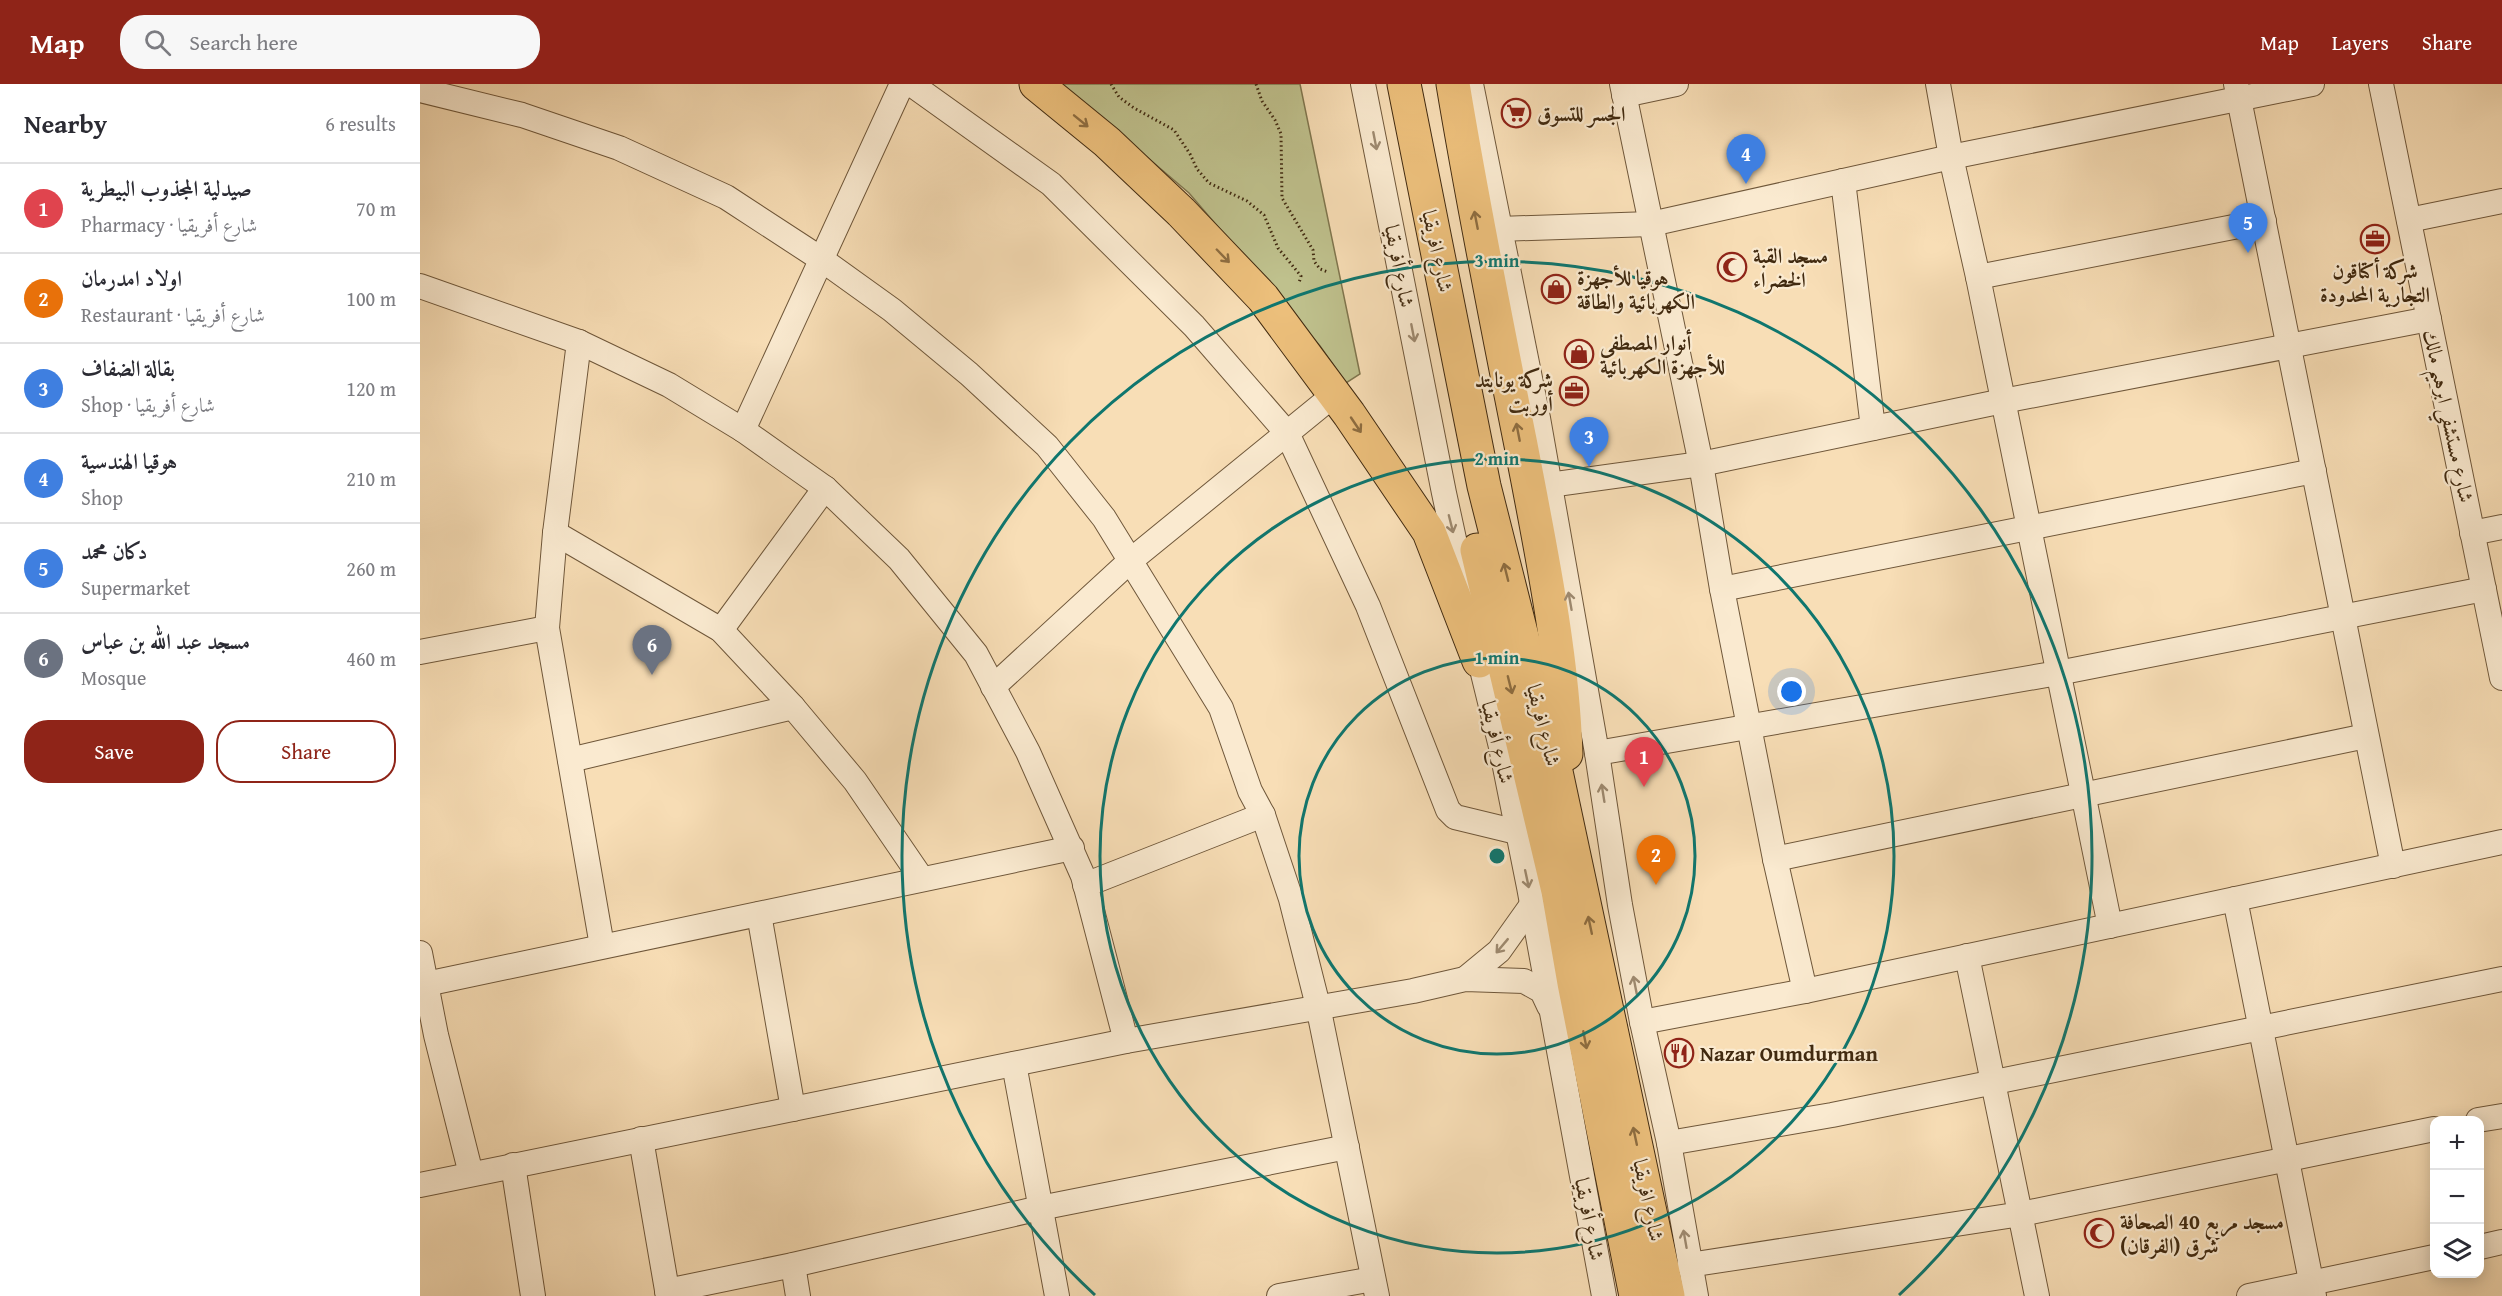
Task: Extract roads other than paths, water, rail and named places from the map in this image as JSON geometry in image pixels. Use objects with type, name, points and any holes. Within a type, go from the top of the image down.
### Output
[{"type":"highway","points":[[1036,84],[1107,142],[1206,238],[1263,298],[1335,394],[1429,532],[1479,661]]},
{"type":"highway","name":"شارع افريقيا","points":[[1384,84],[1429,257],[1567,822],[1668,1296]]},
{"type":"highway","name":"شارع افريقيا","points":[[1404,84],[1429,257],[1479,557],[1558,891],[1636,1296]]},
{"type":"highway","points":[[1453,84],[1472,199],[1542,559],[1564,706],[1567,822]]},
{"type":"street","points":[[743,430],[902,84]]},
{"type":"street","points":[[911,84],[1051,184],[1194,326],[1287,433],[1368,606],[1448,810],[1455,817],[1517,832]]},
{"type":"street","name":"شارع أفريقيا","points":[[1363,84],[1444,493],[1462,566],[1479,661],[1501,747],[1604,1296]]},
{"type":"street","points":[[1471,84],[1538,418],[1597,753],[1620,905],[1642,1022],[1669,1143],[1696,1296]]},
{"type":"street","points":[[1676,84],[1623,89],[1701,464],[1748,728],[1805,991]]},
{"type":"street","points":[[1938,84],[1951,157],[1978,277],[2110,926]]},
{"type":"street","points":[[1499,229],[1651,224],[2238,91],[2312,84]]},
{"type":"street","name":"شارع مستشفي ابرهيم مالك","points":[[2381,84],[2502,678]]},
{"type":"street","points":[[420,90],[522,115],[619,148],[726,196],[821,259],[901,317],[969,374],[1047,446],[1104,518],[1221,708],[1250,791],[1263,815],[1291,899],[1318,1006],[1375,1287],[1280,1296]]},
{"type":"street","points":[[2238,91],[2392,866]]},
{"type":"street","points":[[1843,181],[1873,428]]},
{"type":"street","points":[[2409,220],[2502,201]]},
{"type":"street","points":[[1978,277],[2264,221]]},
{"type":"street","points":[[420,286],[579,342],[669,385],[743,430],[825,488],[899,559],[976,654],[1028,752],[1072,848],[1085,885],[1126,1041]]},
{"type":"street","points":[[1549,485],[1701,464],[2003,401],[2428,319]]},
{"type":"street","points":[[579,342],[555,533],[547,628],[602,946]]},
{"type":"street","points":[[993,687],[1130,561],[1335,394]]},
{"type":"street","points":[[1722,588],[2314,471]]},
{"type":"street","points":[[721,630],[825,488]]},
{"type":"street","points":[[2472,533],[2502,527]]},
{"type":"street","points":[[555,533],[721,630],[793,707],[855,781],[922,879]]},
{"type":"street","points":[[1597,753],[2058,673],[2484,588]]},
{"type":"street","points":[[420,652],[547,628]]},
{"type":"street","points":[[570,760],[793,707]]},
{"type":"street","points":[[1775,859],[2366,736]]},
{"type":"street","points":[[1085,885],[1263,815]]},
{"type":"street","points":[[1642,1022],[1805,991],[2502,842]]},
{"type":"street","points":[[426,984],[1072,848]]},
{"type":"street","points":[[2235,899],[2312,1290]]},
{"type":"street","points":[[1465,979],[1499,951],[1531,906]]},
{"type":"street","points":[[759,914],[793,1109]]},
{"type":"street","points":[[420,953],[426,984],[428,1036],[471,1174]]},
{"type":"street","points":[[1967,957],[2037,1296]]},
{"type":"street","points":[[420,1185],[1126,1041],[1413,991],[1465,979],[1524,981],[1542,991],[1551,1009]]},
{"type":"street","points":[[1669,1143],[1832,1115],[2502,979]]},
{"type":"street","points":[[1014,1064],[1057,1296]]},
{"type":"street","points":[[2484,1119],[2502,1116]]},
{"type":"street","points":[[1689,1265],[2021,1214],[2430,1130]]},
{"type":"street","points":[[641,1139],[667,1293],[1040,1208],[1347,1147]]},
{"type":"street","points":[[513,1165],[533,1296]]},
{"type":"street","points":[[2484,1246],[2502,1242]]},
{"type":"street","points":[[2249,1296],[2312,1290],[2430,1258]]},
{"type":"street","points":[[793,1265],[798,1296]]},
{"type":"place","name":"الجسر للتسوق","points":[[1516,113]]},
{"type":"place","name":"هوقيا الهندسية","points":[[1746,184]]},
{"type":"place","name":"شركة أكتاقون التجارية المحدودة","points":[[2375,239]]},
{"type":"place","name":"دكان محمد","points":[[2248,253]]},
{"type":"place","name":"مسجد القبة الخضراء","points":[[1732,267]]},
{"type":"place","name":"هوقيا للأجهزة الكهربائية والطاقة","points":[[1556,289]]},
{"type":"place","name":"أنوار المصطفى للأجهزة الكهربائية","points":[[1579,354]]},
{"type":"place","name":"شركة يونايتد أوربت","points":[[1574,391]]},
{"type":"place","name":"بقالة الضفاف","points":[[1589,467]]},
{"type":"place","name":"مسجد عبد الله بن عباس","points":[[652,675]]},
{"type":"place","name":"صيدلية المجذوب البيطرية","points":[[1644,787]]},
{"type":"place","name":"اولاد امدرمان","points":[[1656,885]]},
{"type":"place","name":"Nazar Oumdurman","points":[[1679,1053]]},
{"type":"place","name":"مسجد مربع 40 الصحافة شرق (الفرقان)","points":[[2099,1233]]}]
